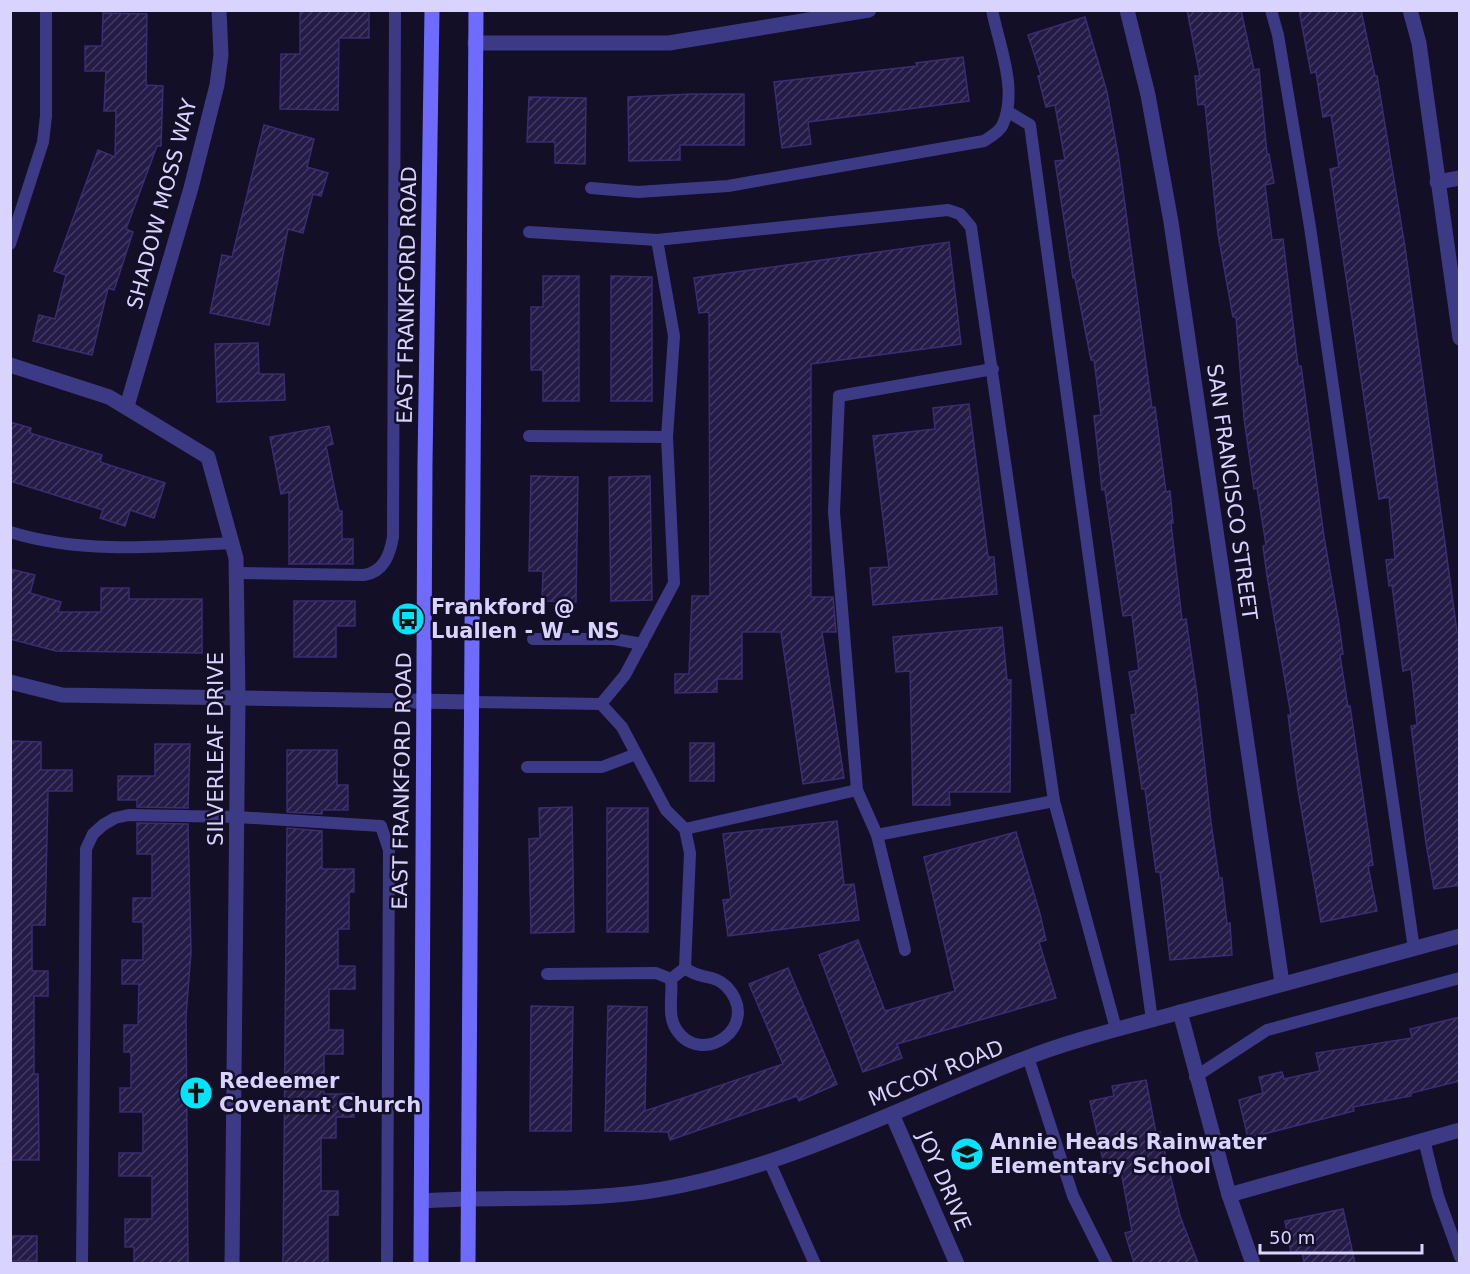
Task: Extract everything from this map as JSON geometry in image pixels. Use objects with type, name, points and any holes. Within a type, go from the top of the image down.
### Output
[{"type":"main road","name":"EAST FRANKFORD ROAD","points":[[421,1263],[425,463],[432,10]]},
{"type":"main road","points":[[468,1263],[476,10]]},
{"type":"street","name":"SHADOW MOSS WAY","points":[[127,406],[192,188],[217,85],[220,55],[219,10]]},
{"type":"street","points":[[475,43],[669,43],[869,10]]},
{"type":"street","name":"SAN FRANCISCO STREET","points":[[1127,10],[1148,95],[1171,222],[1282,983]]},
{"type":"street","points":[[1410,10],[1419,43],[1460,338]]},
{"type":"street","points":[[1437,182],[1460,178]]},
{"type":"street","name":"SILVERLEAF DRIVE","points":[[10,365],[109,396],[208,457],[236,558],[238,699],[232,1263]]},
{"type":"street","points":[[10,682],[62,695],[471,702]]},
{"type":"street","name":"MCCOY ROAD","points":[[422,1201],[468,1198],[561,1198],[644,1192],[701,1180],[769,1161],[892,1114],[1028,1057],[1116,1029],[1460,936]]},
{"type":"street","points":[[1180,1012],[1229,1195],[1253,1263]]},
{"type":"street","name":"JOY DRIVE","points":[[892,1114],[957,1263]]},
{"type":"street","points":[[1229,1195],[1460,1130]]},
{"type":"lane","points":[[10,244],[43,142],[46,116],[46,10]]},
{"type":"lane","points":[[236,573],[373,574],[383,565],[390,553],[393,537],[395,10]]},
{"type":"lane","points":[[591,188],[638,192],[728,186],[984,141],[1001,128],[1007,111],[1009,92],[992,10]]},
{"type":"lane","points":[[1271,10],[1278,35],[1310,227],[1414,948]]},
{"type":"lane","points":[[1007,111],[1030,125],[1152,1020]]},
{"type":"lane","points":[[529,232],[657,240],[948,210],[960,214],[971,227],[1054,801],[1116,1029]]},
{"type":"lane","points":[[601,704],[626,675],[674,584],[668,437],[674,336],[657,240]]},
{"type":"lane","points":[[905,950],[877,835],[857,790],[834,512],[839,396],[993,369]]},
{"type":"lane","points":[[529,436],[668,437]]},
{"type":"lane","points":[[10,532],[29,538],[80,545],[168,547],[231,543]]},
{"type":"lane","points":[[533,639],[614,639],[642,644]]},
{"type":"lane","points":[[471,702],[601,704],[622,727],[666,810],[685,829],[690,853],[685,968],[671,979]]},
{"type":"lane","points":[[527,767],[603,767],[636,754]]},
{"type":"lane","points":[[685,829],[857,790]]},
{"type":"lane","points":[[877,835],[1054,801]]},
{"type":"lane","points":[[82,1263],[86,849],[93,834],[115,818],[147,814],[381,826],[389,850],[387,1263]]},
{"type":"lane","points":[[671,979],[670,1012],[675,1028],[686,1040],[705,1045],[719,1042],[732,1032],[738,1015],[736,1000],[725,985],[714,978],[695,977],[685,968]]},
{"type":"lane","points":[[547,974],[656,973],[671,979]]},
{"type":"lane","points":[[1196,1077],[1267,1030],[1460,978]]},
{"type":"lane","points":[[1028,1057],[1073,1196],[1107,1263]]},
{"type":"lane","points":[[1424,1140],[1438,1196],[1460,1257]]},
{"type":"lane","points":[[769,1161],[814,1263]]},
{"type":"building","points":[[300,10],[369,10],[369,38],[339,38],[338,110],[280,109],[281,54],[300,54]]},
{"type":"building","points":[[1187,10],[1241,10],[1254,70],[1259,69],[1267,154],[1269,154],[1274,183],[1265,185],[1272,240],[1283,239],[1298,366],[1301,366],[1324,537],[1339,624],[1343,654],[1340,655],[1348,707],[1350,706],[1373,865],[1368,866],[1377,911],[1321,922],[1298,790],[1288,715],[1291,715],[1263,546],[1266,545],[1257,488],[1254,489],[1244,418],[1236,317],[1233,317],[1218,234],[1205,104],[1198,105],[1195,76],[1200,76]]},
{"type":"building","points":[[1299,10],[1361,10],[1375,76],[1377,76],[1405,247],[1457,632],[1460,632],[1460,885],[1434,889],[1411,726],[1417,725],[1411,669],[1403,671],[1392,585],[1389,586],[1386,560],[1395,559],[1389,497],[1379,499],[1330,169],[1339,167],[1331,115],[1323,117],[1316,72],[1311,73]]},
{"type":"building","points":[[103,13],[147,14],[146,85],[163,86],[161,146],[157,146],[126,229],[133,232],[114,290],[108,288],[92,355],[33,341],[39,315],[55,319],[66,275],[54,271],[98,150],[115,157],[116,111],[104,111],[106,71],[85,71],[85,46],[102,46]]},
{"type":"building","points":[[1085,17],[1107,92],[1119,160],[1152,408],[1155,407],[1166,492],[1170,491],[1173,523],[1171,523],[1182,620],[1186,619],[1211,823],[1219,878],[1222,878],[1227,924],[1230,923],[1232,955],[1170,960],[1160,872],[1156,872],[1145,789],[1142,789],[1131,715],[1136,714],[1129,672],[1139,670],[1132,615],[1123,616],[1105,490],[1102,490],[1094,416],[1101,415],[1094,360],[1091,360],[1075,278],[1073,278],[1055,161],[1065,160],[1055,105],[1046,107],[1038,76],[1041,75],[1028,35]]},
{"type":"building","points":[[963,57],[969,101],[808,122],[811,144],[782,148],[774,82],[917,66],[916,63]]},
{"type":"building","points":[[744,94],[744,145],[680,145],[680,160],[629,161],[628,97]]},
{"type":"building","points":[[529,97],[586,98],[585,164],[555,163],[555,142],[527,142]]},
{"type":"building","points":[[264,125],[314,139],[307,167],[328,173],[321,196],[313,194],[303,233],[288,229],[269,325],[210,313],[222,255],[232,257]]},
{"type":"building","points":[[949,242],[961,344],[811,364],[811,597],[833,597],[836,632],[822,632],[844,778],[803,784],[781,632],[742,632],[742,679],[717,679],[717,692],[675,693],[675,674],[689,674],[692,596],[710,596],[709,312],[699,313],[694,278]]},
{"type":"building","points":[[543,276],[579,276],[579,401],[543,401],[543,370],[531,370],[531,307],[543,307]]},
{"type":"building","points":[[611,276],[652,277],[652,401],[611,401]]},
{"type":"building","points":[[258,343],[259,374],[284,374],[285,400],[217,402],[215,344]]},
{"type":"building","points":[[969,404],[988,557],[994,557],[997,594],[873,605],[870,568],[889,567],[873,436],[935,429],[933,408]]},
{"type":"building","points":[[10,422],[31,428],[30,433],[102,455],[100,462],[165,483],[154,518],[130,510],[125,526],[100,518],[103,510],[10,481]]},
{"type":"building","points":[[329,426],[333,444],[326,446],[339,511],[342,511],[342,539],[353,539],[353,564],[289,564],[289,492],[281,494],[270,437]]},
{"type":"building","points":[[531,476],[578,477],[576,602],[542,601],[543,571],[529,571]]},
{"type":"building","points":[[650,476],[652,600],[611,601],[609,477]]},
{"type":"building","points":[[10,569],[35,575],[30,593],[61,602],[58,612],[101,612],[101,588],[129,588],[129,599],[202,599],[202,653],[56,651],[10,639]]},
{"type":"building","points":[[294,601],[355,601],[355,626],[336,626],[336,657],[294,657]]},
{"type":"building","points":[[1002,627],[1007,680],[1011,680],[1010,792],[949,792],[950,805],[913,805],[910,671],[896,672],[893,637]]},
{"type":"building","points":[[10,741],[41,742],[41,770],[72,770],[72,791],[48,791],[45,925],[32,925],[32,971],[48,971],[48,996],[34,996],[34,1074],[38,1074],[39,1160],[10,1160]]},
{"type":"building","points":[[690,743],[714,743],[714,781],[690,781]]},
{"type":"building","points":[[155,744],[190,744],[188,808],[137,807],[137,800],[118,800],[118,776],[155,776]]},
{"type":"building","points":[[287,750],[337,750],[337,785],[348,785],[348,810],[322,810],[322,814],[287,812]]},
{"type":"building","points":[[572,807],[574,932],[531,933],[529,839],[540,838],[539,808]]},
{"type":"building","points":[[607,808],[648,808],[648,932],[607,932]]},
{"type":"building","points":[[837,821],[844,885],[854,884],[859,920],[728,936],[723,900],[731,899],[723,834]]},
{"type":"building","points":[[137,823],[188,824],[191,952],[186,1016],[188,1263],[134,1263],[134,1247],[125,1247],[125,1219],[152,1219],[152,1176],[119,1176],[119,1153],[143,1153],[143,1112],[120,1112],[120,1088],[131,1088],[131,1052],[124,1052],[124,1025],[138,1025],[139,984],[122,984],[122,960],[143,960],[143,922],[133,922],[133,898],[152,898],[152,854],[137,854]]},
{"type":"building","points":[[287,828],[322,831],[322,869],[354,869],[354,892],[349,892],[349,929],[338,929],[338,966],[355,966],[355,989],[329,989],[329,1030],[343,1030],[343,1054],[324,1054],[324,1094],[354,1094],[354,1117],[336,1117],[336,1138],[321,1138],[321,1191],[338,1191],[338,1215],[328,1215],[328,1263],[283,1263]]},
{"type":"building","points":[[1016,832],[1040,914],[1046,940],[1039,942],[1056,998],[897,1044],[902,1058],[863,1072],[819,955],[858,940],[885,1011],[955,991],[924,857]]},
{"type":"building","points":[[788,968],[837,1084],[799,1101],[797,1096],[670,1140],[668,1132],[605,1131],[608,1006],[647,1007],[645,1111],[783,1064],[749,984]]},
{"type":"building","points":[[531,1006],[573,1007],[571,1131],[530,1131]]},
{"type":"building","points":[[1460,1017],[1460,1081],[1411,1093],[1411,1096],[1353,1107],[1354,1111],[1248,1138],[1239,1100],[1263,1093],[1259,1077],[1282,1072],[1284,1079],[1320,1071],[1316,1053],[1412,1038],[1410,1029]]},
{"type":"building","points":[[1146,1080],[1156,1133],[1160,1132],[1180,1216],[1198,1263],[1134,1263],[1125,1233],[1132,1231],[1121,1171],[1106,1174],[1090,1101],[1114,1096],[1112,1086]]},
{"type":"building","points":[[1343,1209],[1355,1263],[1304,1263],[1302,1251],[1291,1253],[1285,1221]]},
{"type":"building","points":[[10,1236],[37,1236],[37,1261],[10,1261]]},
{"type":"place","name":"Frankford @ Luallen - W - NS","points":[[408,619]]},
{"type":"place","name":"Redeemer Covenant Church","points":[[196,1093]]},
{"type":"place","name":"Annie Heads Rainwater Elementary School","points":[[967,1154]]}]
